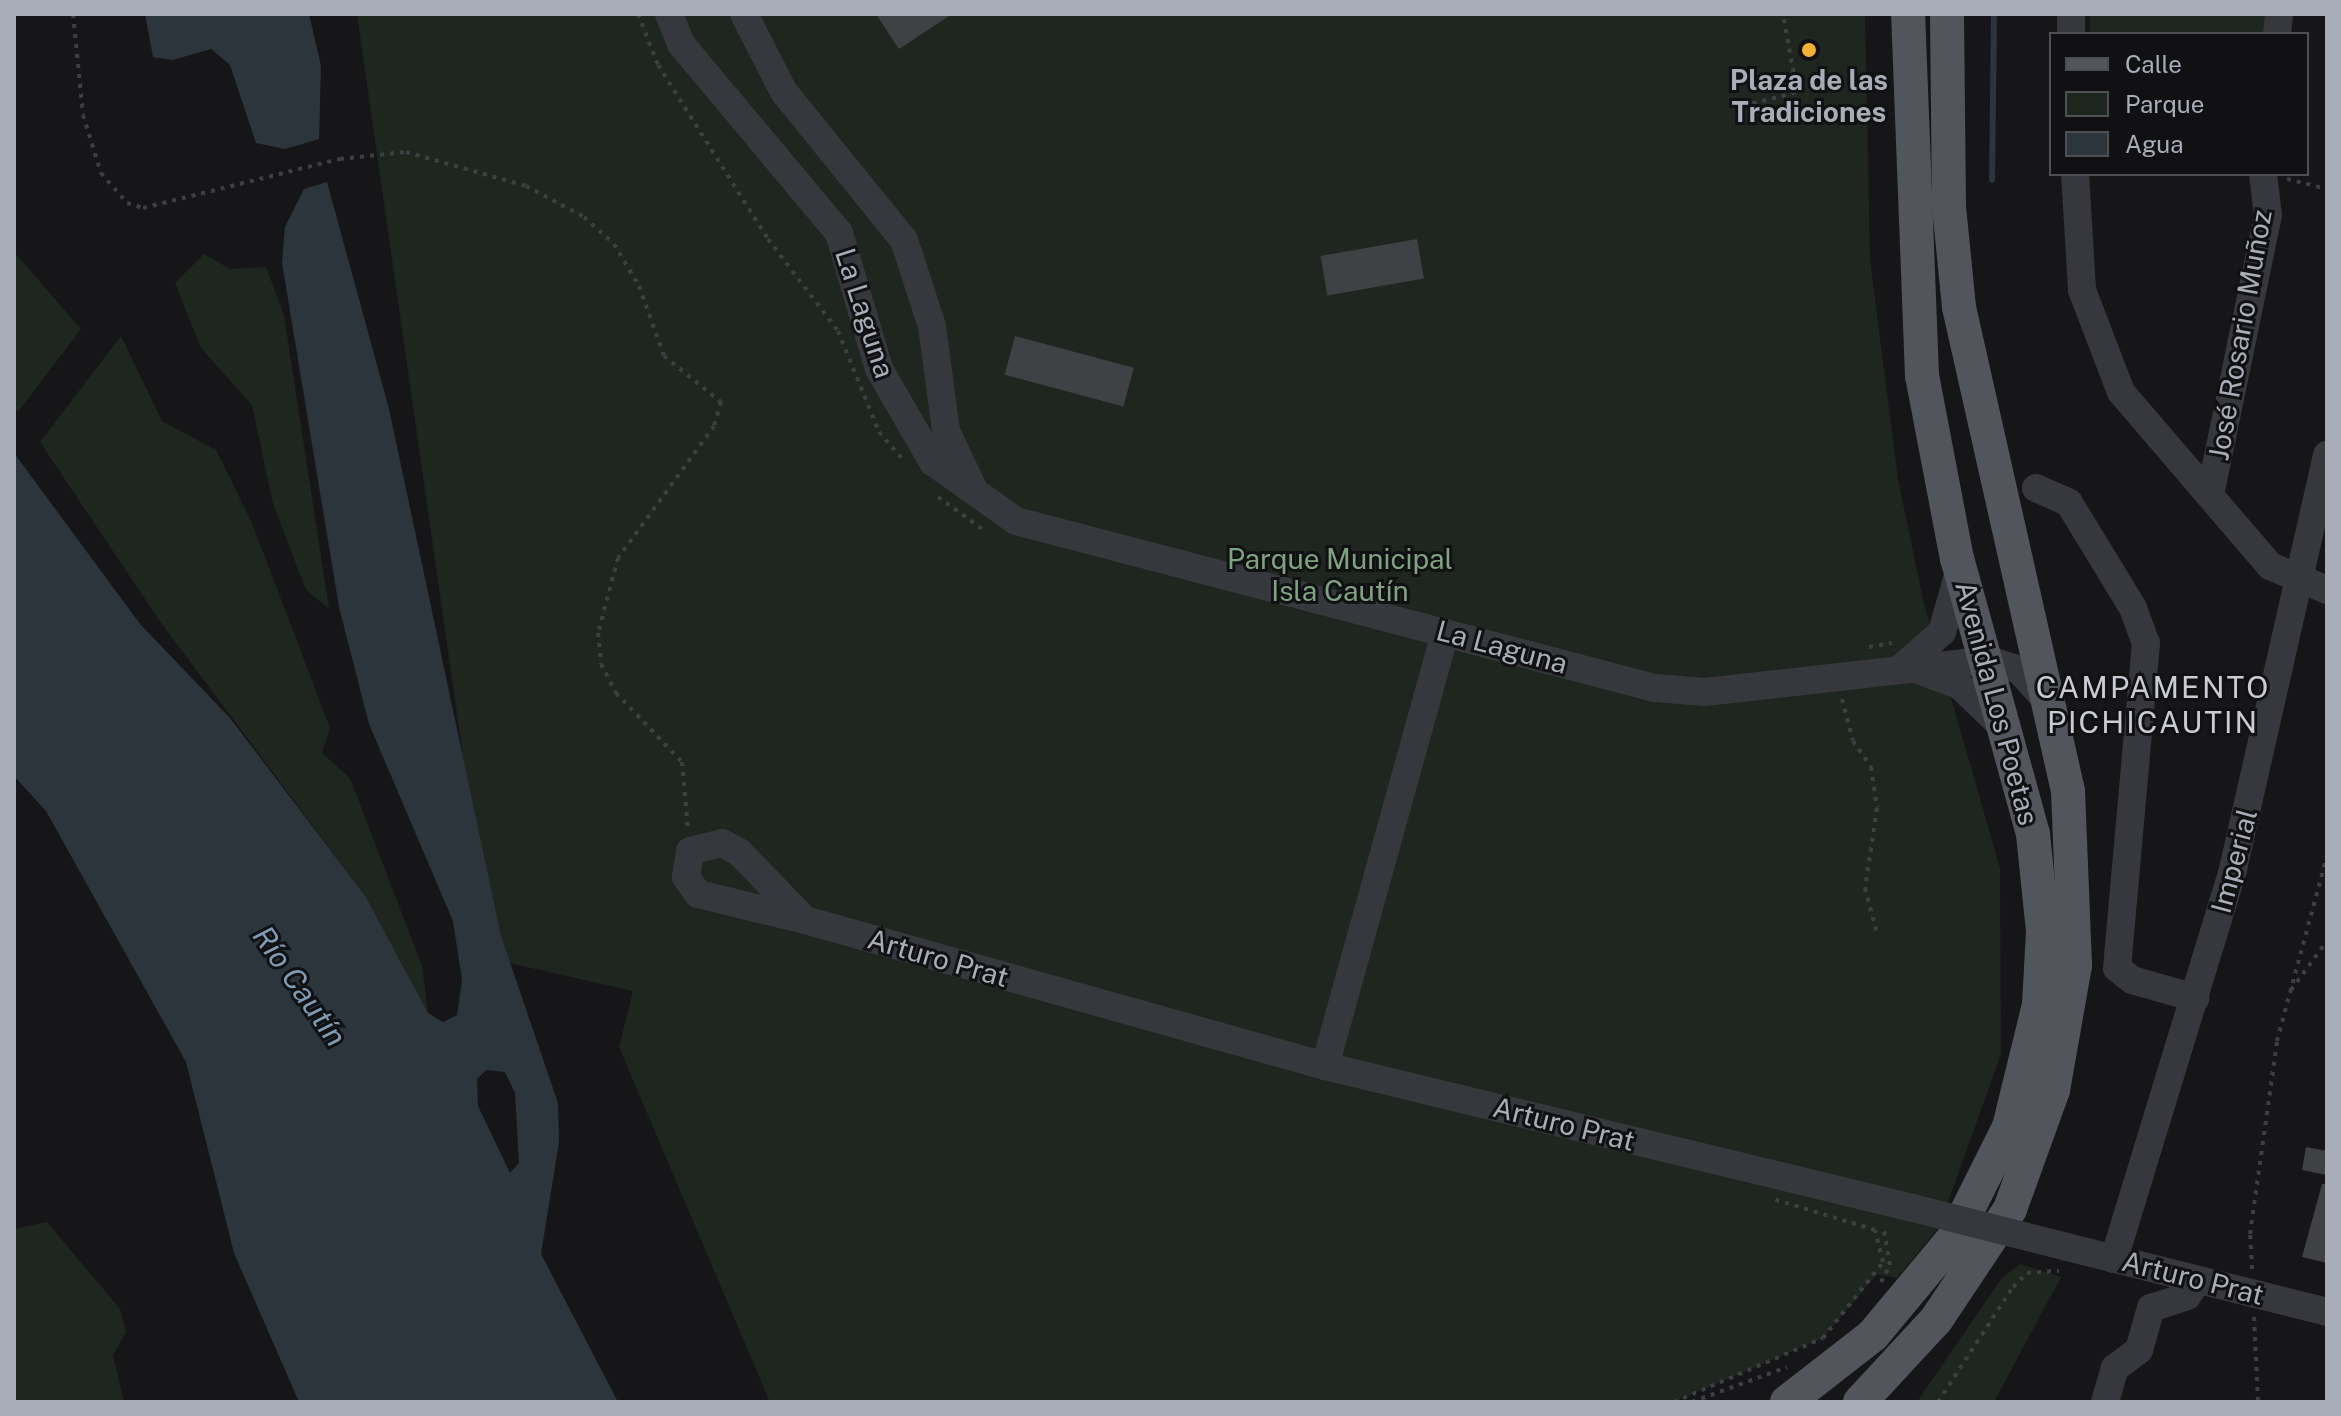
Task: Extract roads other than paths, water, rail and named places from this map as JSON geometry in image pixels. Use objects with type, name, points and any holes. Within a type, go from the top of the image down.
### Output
[{"type":"main road","name":"Avenida Los Poetas","points":[[1798,1379],[1873,1335],[1929,1273],[1975,1203],[2022,1087],[2039,1005],[2043,931],[2033,834],[2011,735],[1957,559],[1922,376],[1908,14]]},
{"type":"main road","name":"Avenida Los Poetas","points":[[1860,1402],[1936,1320],[1987,1247],[2027,1170],[2053,1090],[2070,1007],[2077,907],[2068,791],[1959,307],[1949,206],[1947,14]]},
{"type":"main road","points":[[1761,1402],[1798,1379]]},
{"type":"street","name":"La Laguna","points":[[669,14],[681,44],[839,233],[879,369],[903,416],[933,462],[1016,521],[1074,539],[1655,688],[1705,692],[1836,675],[1902,655],[1989,660]]},
{"type":"street","name":"La Laguna","points":[[744,14],[784,92],[904,240],[932,326],[946,431],[977,494]]},
{"type":"street","points":[[2075,176],[2082,290],[2108,365],[2121,392],[2270,566],[2297,583],[2327,590]]},
{"type":"street","name":"José Rosario Muñoz","points":[[2210,495],[2268,215],[2273,176]]},
{"type":"street","name":"Imperial","points":[[2114,1259],[2233,869],[2327,455]]},
{"type":"street","points":[[2036,488],[2069,503],[2133,608],[2146,643],[2117,968],[2132,980],[2195,998]]},
{"type":"street","points":[[1902,655],[1924,653],[1950,618],[1957,559]]},
{"type":"street","points":[[1325,1066],[1445,632]]},
{"type":"street","points":[[1902,655],[1959,685],[2011,735]]},
{"type":"street","points":[[1989,660],[2028,676],[2049,705]]},
{"type":"street","name":"Arturo Prat","points":[[805,920],[739,852],[722,843],[690,851],[686,877],[698,894],[805,920],[1325,1066],[2327,1312]]},
{"type":"street","points":[[2105,1402],[2115,1368],[2139,1350],[2151,1308],[2187,1296],[2198,1280]]},
{"type":"water","points":[[145,14],[309,14],[321,66],[319,139],[285,149],[256,143],[230,65],[211,49],[173,60],[153,57]]},
{"type":"water","name":"Río Cautín","points":[[327,182],[389,409],[501,936],[558,1103],[559,1142],[541,1254],[618,1402],[299,1402],[234,1253],[186,1062],[46,811],[14,776],[14,453],[140,624],[230,718],[366,897],[428,1013],[443,1022],[457,1015],[462,980],[453,921],[369,724],[339,607],[282,263],[285,227],[304,189]],"holes":[[[486,1070],[505,1072],[515,1093],[519,1163],[510,1173],[478,1106],[477,1079]]]},
{"type":"waterway","points":[[1992,180],[1994,14]]},
{"type":"place","name":"Plaza de las Tradiciones","points":[[1809,50]]},
{"type":"district","name":"CAMPAMENTO PICHICAUTIN","points":[[2153,704]]},
{"type":"park label","name":"Parque Municipal Isla Cautín","points":[[1340,575]]}]
